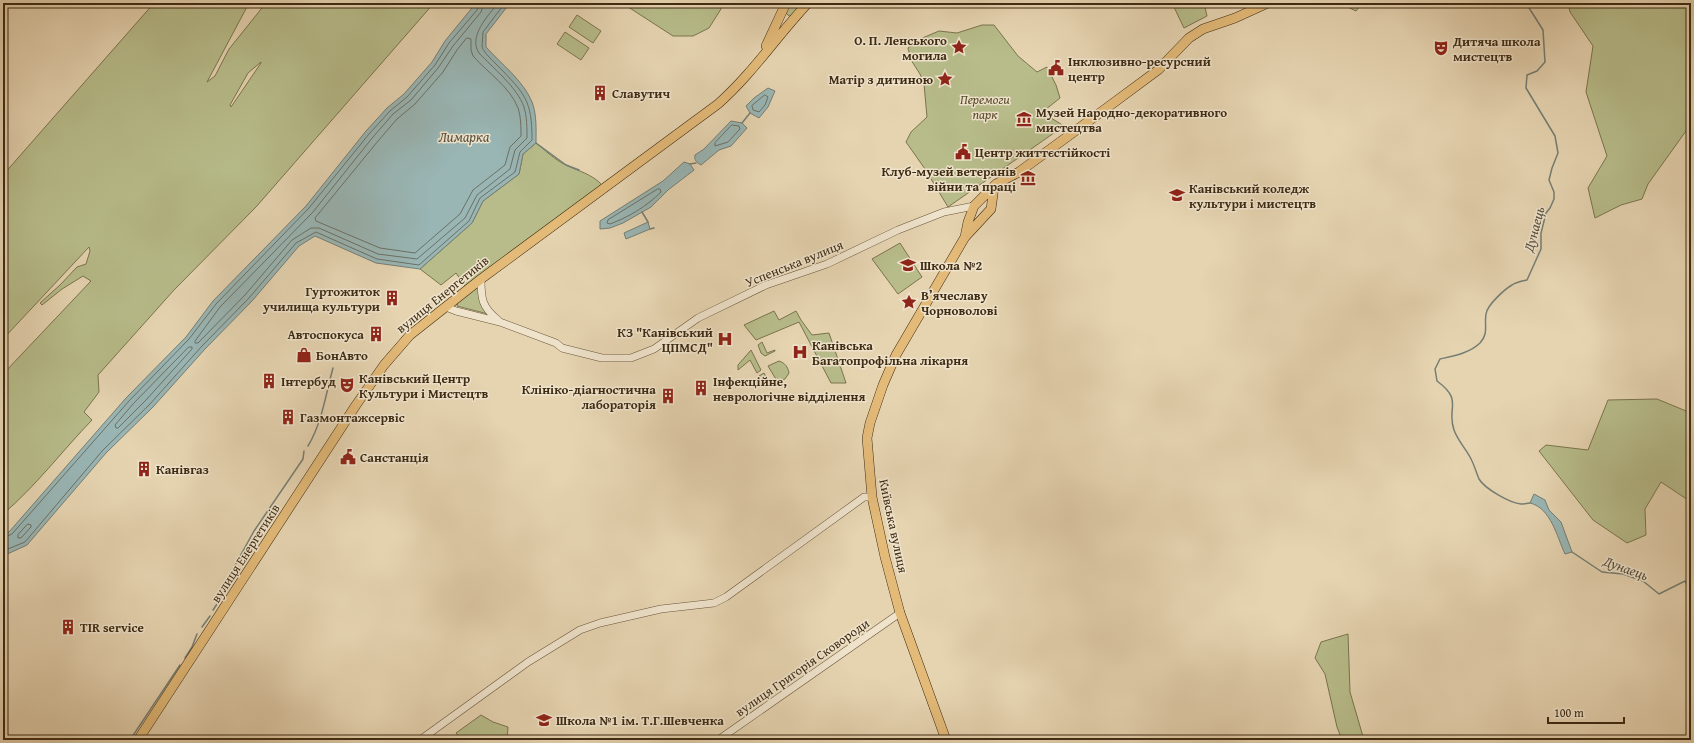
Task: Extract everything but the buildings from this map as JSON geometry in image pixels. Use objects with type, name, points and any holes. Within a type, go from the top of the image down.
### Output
[{"type":"main road","name":"вулиця Енергетиків","points":[[759,60],[786,3]]},
{"type":"main road","name":"вулиця Енергетиків","points":[[138,740],[366,391],[400,345],[410,335],[481,279],[694,122],[732,91],[788,24],[808,3]]},
{"type":"main road","points":[[974,206],[996,184],[1019,172],[1158,70],[1189,38],[1203,29],[1235,18],[1268,3]]},
{"type":"main road","name":"Київська вулиця","points":[[946,740],[900,613],[885,557],[872,497],[868,438],[870,423],[883,385],[896,356],[965,236],[991,209],[994,186]]},
{"type":"main road","name":"Київська вулиця","points":[[965,236],[974,206]]},
{"type":"street","name":"Успенська вулиця","points":[[446,307],[500,322],[556,343],[562,348],[602,358],[631,358],[654,350],[698,318],[766,285],[827,264],[898,230],[944,212],[974,206]]},
{"type":"street","points":[[481,279],[481,298],[489,312],[500,322]]},
{"type":"street","points":[[420,740],[528,662],[580,630],[661,609],[714,603],[726,597],[864,497],[872,497]]},
{"type":"street","name":"вулиця Григорія Сковороди","points":[[718,740],[900,613]]},
{"type":"green space","points":[[154,3],[249,3],[207,82],[215,76],[229,49],[266,3],[434,3],[256,207],[174,290],[98,375],[99,392],[84,412],[92,420],[38,480],[3,514],[3,374],[91,281],[83,276],[62,289],[42,305],[40,303],[77,267],[86,264],[90,251],[89,247],[3,339],[3,175]],"holes":[[[261,63],[231,107],[230,105],[248,73]]]},
{"type":"green space","points":[[622,3],[720,3],[721,9],[709,28],[693,36],[673,36]]},
{"type":"green space","points":[[790,3],[803,3],[792,16],[789,16],[786,13]]},
{"type":"green space","points":[[1172,3],[1204,3],[1207,16],[1184,28]]},
{"type":"green space","points":[[1339,3],[1362,3],[1356,11]]},
{"type":"green space","points":[[1568,3],[1691,3],[1691,124],[1648,184],[1642,199],[1621,205],[1595,218],[1588,188],[1607,156],[1586,92],[1593,46],[1570,12]]},
{"type":"green space","points":[[577,15],[601,31],[593,43],[569,27]]},
{"type":"green space","name":"Перемоги парк","points":[[982,25],[994,25],[1018,56],[1037,72],[1047,67],[1056,85],[1060,98],[1045,110],[1051,118],[1064,126],[948,207],[925,169],[906,142],[911,132],[927,117],[924,84],[920,74],[911,60],[908,48],[920,39],[939,31],[957,33]]},
{"type":"green space","points":[[565,32],[589,48],[581,60],[557,44]]},
{"type":"green space","points":[[536,143],[550,155],[566,165],[589,175],[602,185],[465,286],[456,273],[441,285],[420,269],[472,223],[483,201],[519,174],[523,154]]},
{"type":"green space","points":[[900,243],[922,277],[898,294],[872,259]]},
{"type":"green space","points":[[478,286],[488,314],[457,306],[458,302]]},
{"type":"green space","points":[[774,311],[779,320],[796,311],[812,335],[829,333],[846,383],[831,383],[799,322],[756,340],[744,325]]},
{"type":"green space","points":[[762,342],[767,353],[775,351],[765,356],[761,353],[758,345]]},
{"type":"green space","points":[[751,350],[761,370],[757,373],[750,360],[738,370],[738,365]]},
{"type":"green space","points":[[779,361],[786,366],[789,373],[785,379],[777,381],[768,366]]},
{"type":"green space","points":[[764,373],[770,385],[765,387],[759,376]]},
{"type":"green space","points":[[1657,399],[1691,413],[1691,502],[1661,482],[1645,509],[1646,535],[1627,543],[1593,520],[1539,451],[1546,445],[1588,450],[1608,400]]},
{"type":"green space","points":[[1348,634],[1350,692],[1364,740],[1342,740],[1337,727],[1325,674],[1315,658],[1321,642]]},
{"type":"green space","points":[[481,715],[493,722],[508,727],[507,740],[461,740],[456,733]]},
{"type":"water","name":"Лимарка","points":[[476,3],[510,3],[486,34],[486,47],[523,87],[534,107],[536,143],[523,154],[519,174],[483,201],[472,223],[420,269],[376,263],[315,236],[299,246],[252,301],[205,349],[153,407],[106,453],[27,545],[3,556],[3,535],[9,532],[126,398],[186,337],[213,301],[306,206],[366,131],[387,108],[404,94],[432,62],[445,41]]},
{"type":"water","points":[[768,88],[775,91],[768,107],[759,118],[750,113],[746,106]]},
{"type":"water","points":[[731,121],[742,123],[747,128],[731,146],[719,150],[701,165],[698,163],[695,160],[695,155],[704,149]]},
{"type":"water","points":[[684,162],[690,164],[694,170],[668,190],[651,207],[623,223],[610,228],[600,229],[600,221],[663,181]]},
{"type":"water","points":[[648,222],[650,229],[626,239],[624,233]]},
{"type":"water","points":[[1534,494],[1545,500],[1549,510],[1561,522],[1572,552],[1565,554],[1548,517],[1537,506],[1530,503]]},
{"type":"waterway","name":"Дунаець","points":[[1526,3],[1543,30],[1545,62],[1537,71],[1527,75],[1526,88],[1555,136],[1558,153],[1549,180],[1554,192],[1554,199],[1546,213],[1541,233],[1541,249],[1527,280],[1517,282],[1509,287],[1487,310],[1485,333],[1480,343],[1466,352],[1440,359],[1435,369],[1437,381],[1445,388],[1452,399],[1452,422],[1455,433],[1468,454],[1479,479],[1492,491],[1504,498],[1521,504],[1530,503]]},
{"type":"waterway","points":[[742,123],[750,113]]},
{"type":"waterway","points":[[536,143],[566,165],[579,170]]},
{"type":"waterway","points":[[690,164],[696,163]]},
{"type":"waterway","points":[[642,212],[648,222]]},
{"type":"waterway","points":[[650,229],[654,228]]},
{"type":"waterway","points":[[308,446],[317,428],[333,368]]},
{"type":"waterway","points":[[233,569],[254,531],[303,459],[304,451]]},
{"type":"waterway","name":"Дунаець","points":[[1572,552],[1602,572],[1623,574],[1643,581],[1659,594],[1685,581],[1691,592]]},
{"type":"waterway","points":[[213,610],[219,601],[230,575]]},
{"type":"waterway","points":[[202,627],[210,616]]},
{"type":"waterway","points":[[185,658],[192,647],[197,634]]},
{"type":"waterway","points":[[130,740],[180,665]]},
{"type":"place","name":"О. П. Ленського могила","points":[[959,47]]},
{"type":"place","name":"Дитяча школа мистецтв","points":[[1441,48]]},
{"type":"place","name":"Інклюзивно-ресурсний центр","points":[[1056,68]]},
{"type":"place","name":"Матір з дитиною","points":[[945,79]]},
{"type":"place","name":"Славутич","points":[[600,93]]},
{"type":"place","name":"Музей Народно-декоративного мистецтва","points":[[1024,119]]},
{"type":"place","name":"Центр життєстійкості","points":[[963,152]]},
{"type":"place","name":"Клуб-музей ветеранів війни та праці","points":[[1028,178]]},
{"type":"place","name":"Канівський коледж культури і мистецтв","points":[[1177,195]]},
{"type":"place","name":"Школа №2","points":[[908,265]]},
{"type":"place","name":"Гуртожиток училища культури","points":[[392,298]]},
{"type":"place","name":"В’ячеславу Чорноволові","points":[[909,302]]},
{"type":"place","name":"Автоспокуса","points":[[376,334]]},
{"type":"place","name":"КЗ \"Канівський ЦПМСД\"","points":[[725,339]]},
{"type":"place","name":"Канівська Багатопрофільна лікарня","points":[[800,352]]},
{"type":"place","name":"БонАвто","points":[[304,355]]},
{"type":"place","name":"Інтербуд","points":[[269,381]]},
{"type":"place","name":"Канівський Центр Культури і Мистецтв","points":[[347,385]]},
{"type":"place","name":"Інфекційне, неврологічне відділення","points":[[701,388]]},
{"type":"place","name":"Клініко-діагностична лабораторія","points":[[668,396]]},
{"type":"place","name":"Газмонтажсервіс","points":[[288,417]]},
{"type":"place","name":"Санстанція","points":[[348,457]]},
{"type":"place","name":"Канівгаз","points":[[144,469]]},
{"type":"place","name":"TIR service","points":[[68,627]]},
{"type":"place","name":"Школа №1 ім. Т.Г.Шевченка","points":[[544,720]]}]
